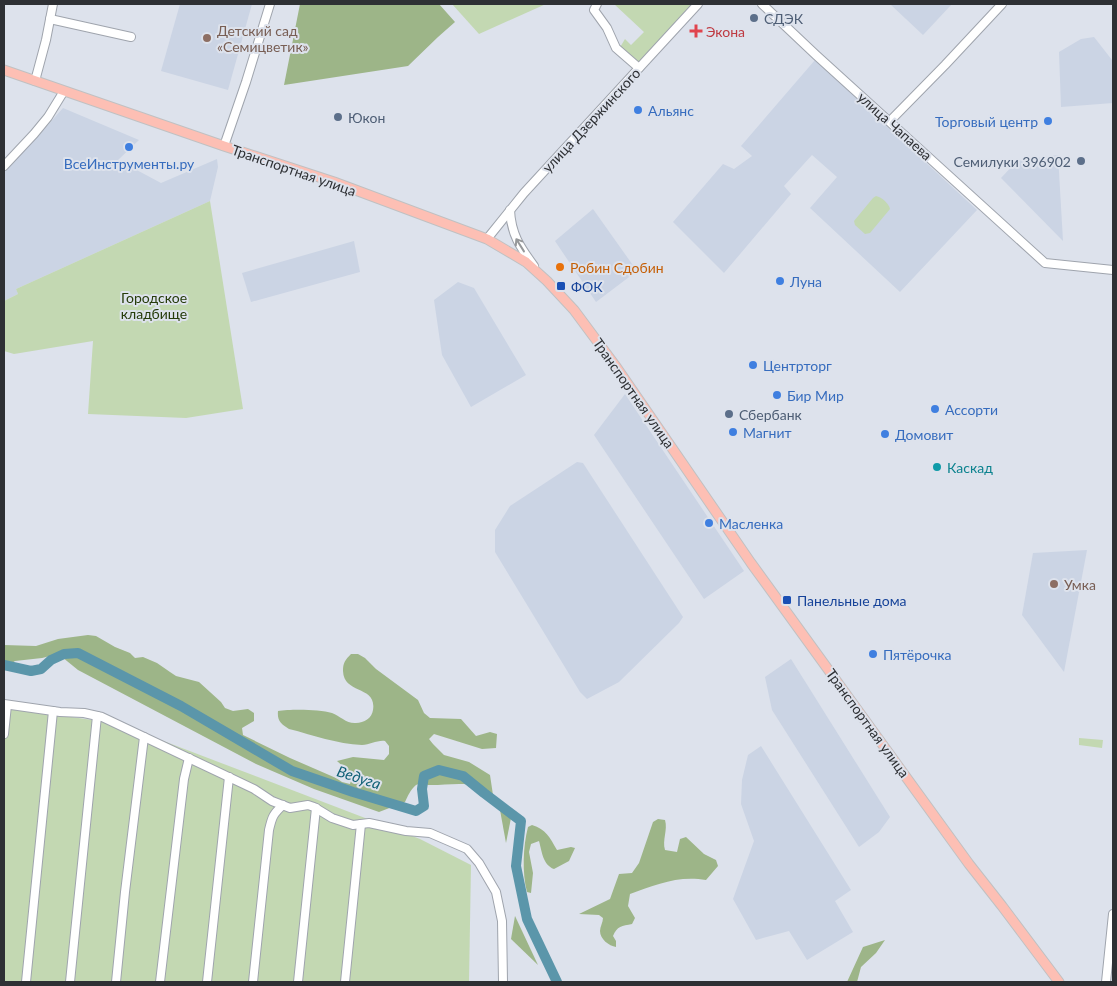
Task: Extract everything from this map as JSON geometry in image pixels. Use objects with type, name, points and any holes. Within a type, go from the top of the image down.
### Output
[{"type":"main road","name":"Транспортная улица","points":[[4,70],[334,182],[487,239],[526,262],[574,310],[612,361],[751,563],[964,856],[1059,982]]},
{"type":"street","points":[[36,81],[52,4]]},
{"type":"street","points":[[224,146],[270,4]]},
{"type":"street","points":[[597,4],[594,10],[607,28],[616,48],[639,68]]},
{"type":"street","name":"улица Дзержинского","points":[[487,239],[524,193],[698,4]]},
{"type":"street","name":"улица Чапаева","points":[[762,4],[816,56],[1045,263],[1113,270]]},
{"type":"street","points":[[890,121],[1002,4]]},
{"type":"street","points":[[50,19],[131,37]]},
{"type":"street","points":[[4,166],[48,117],[64,91]]},
{"type":"street","points":[[510,210],[511,224],[516,238],[541,276]]},
{"type":"street","points":[[4,734],[5,705],[97,716],[229,777],[254,789],[272,801],[290,808],[308,805],[353,825],[369,823],[406,831],[430,833],[467,849],[479,863],[496,892],[502,921],[503,982]]},
{"type":"street","points":[[26,982],[53,712]]},
{"type":"street","points":[[70,982],[97,716]]},
{"type":"street","points":[[116,982],[144,737]]},
{"type":"street","points":[[160,982],[184,779],[189,758]]},
{"type":"street","points":[[207,982],[229,777]]},
{"type":"street","points":[[253,982],[269,830],[272,817],[283,805]]},
{"type":"street","points":[[298,982],[316,808]]},
{"type":"street","points":[[345,982],[361,824]]},
{"type":"street","points":[[1106,982],[1113,914]]},
{"type":"shaded area","name":"Детский сад «Семицветик»","points":[[180,4],[252,4],[228,90],[161,71]]},
{"type":"shaded area","points":[[890,4],[952,4],[923,35]]},
{"type":"shaded area","points":[[1094,37],[1112,60],[1113,103],[1061,107],[1059,52],[1081,39]]},
{"type":"shaded area","points":[[815,60],[977,210],[900,292],[810,208],[837,177],[812,155],[784,186],[791,194],[724,273],[673,222],[723,164],[734,169],[752,156],[741,146]]},
{"type":"shaded area","points":[[63,108],[139,140],[118,160],[161,183],[217,159],[218,167],[210,201],[16,289],[18,294],[4,301],[4,171]]},
{"type":"shaded area","points":[[1058,155],[1063,241],[1001,178],[1017,161]]},
{"type":"shaded area","points":[[593,209],[637,271],[596,302],[555,241]]},
{"type":"shaded area","points":[[354,241],[360,272],[251,302],[242,273]]},
{"type":"shaded area","points":[[458,282],[474,288],[526,375],[471,407],[442,355],[434,300]]},
{"type":"shaded area","points":[[625,394],[744,571],[704,599],[594,435]]},
{"type":"shaded area","points":[[577,462],[583,463],[683,617],[619,682],[587,699],[580,692],[495,552],[495,530],[510,506]]},
{"type":"shaded area","name":"Умка","points":[[1087,550],[1064,672],[1022,615],[1033,553]]},
{"type":"shaded area","points":[[791,659],[890,817],[879,832],[859,847],[772,710],[765,677]]},
{"type":"shaded area","points":[[761,746],[851,890],[835,901],[853,932],[807,960],[789,931],[756,940],[733,899],[754,841],[741,804],[742,780],[748,755]]},
{"type":"green space","points":[[300,4],[439,4],[455,22],[408,66],[284,85]]},
{"type":"green space","points":[[452,4],[546,4],[479,34]]},
{"type":"green space","points":[[614,4],[694,4],[640,62],[635,62],[619,49],[625,39],[631,45],[644,32]]},
{"type":"green space","points":[[876,196],[885,201],[890,209],[870,233],[865,234],[855,225],[854,221]]},
{"type":"green space","name":"Городское кладбище","points":[[210,201],[243,409],[186,418],[88,414],[93,341],[14,354],[4,351],[4,301],[18,294],[16,289]]},
{"type":"green space","points":[[88,635],[96,636],[130,653],[135,658],[143,657],[157,663],[176,676],[199,682],[225,708],[233,711],[248,709],[254,713],[254,721],[242,728],[243,735],[342,782],[350,784],[352,777],[337,761],[353,757],[384,760],[389,754],[389,746],[385,741],[365,745],[353,744],[289,729],[280,722],[278,711],[305,710],[326,712],[353,723],[359,723],[367,719],[372,713],[373,702],[366,693],[349,684],[345,679],[343,671],[347,658],[351,654],[358,654],[418,700],[424,713],[430,718],[461,719],[476,736],[490,732],[497,734],[496,748],[482,749],[434,734],[429,739],[444,755],[469,762],[490,775],[493,795],[486,790],[471,785],[420,784],[412,789],[405,802],[379,812],[314,789],[256,764],[78,670],[62,657],[54,655],[15,661],[4,668],[4,645],[36,646],[58,639]]},
{"type":"green space","points":[[4,707],[119,724],[420,839],[471,865],[469,982],[4,982]]},
{"type":"green space","points":[[1079,738],[1103,740],[1102,748],[1079,745]]},
{"type":"green space","points":[[500,810],[511,818],[506,843]]},
{"type":"green space","points":[[658,819],[665,820],[665,850],[677,852],[680,839],[686,837],[704,854],[716,860],[718,866],[706,880],[676,880],[630,894],[628,906],[635,918],[632,924],[616,930],[613,936],[616,941],[616,947],[613,946],[605,942],[600,934],[603,918],[599,915],[579,914],[610,899],[619,874],[632,873],[639,863],[653,822]]},
{"type":"green space","points":[[532,825],[550,838],[557,850],[575,848],[569,861],[554,869],[545,861],[539,841],[531,844],[529,852],[533,873],[531,893],[527,892],[524,860],[528,827]]},
{"type":"green space","points":[[515,916],[538,965],[511,939]]},
{"type":"green space","points":[[885,940],[876,953],[861,967],[857,982],[847,982],[863,947]]},
{"type":"waterway","name":"Ведуга","points":[[4,665],[31,671],[41,669],[51,660],[64,654],[78,653],[181,706],[292,771],[416,811],[424,806],[422,789],[424,776],[439,770],[463,776],[521,821],[516,866],[527,919],[557,982]]},
{"type":"place","name":"СДЭК","points":[[754,18]]},
{"type":"place","name":"Экона","points":[[696,31]]},
{"type":"place","name":"Детский сад «Семицветик»","points":[[207,38]]},
{"type":"place","name":"Альянс","points":[[638,110]]},
{"type":"place","name":"Юкон","points":[[338,117]]},
{"type":"place","name":"Торговый центр","points":[[1048,121]]},
{"type":"place","name":"ВсеИнструменты.ру","points":[[129,147]]},
{"type":"place","name":"Семилуки 396902","points":[[1081,161]]},
{"type":"place","name":"Робин Сдобин","points":[[560,267]]},
{"type":"place","name":"Луна","points":[[780,281]]},
{"type":"place","name":"ФОК","points":[[561,286]]},
{"type":"place","name":"Центрторг","points":[[753,365]]},
{"type":"place","name":"Бир Мир","points":[[777,395]]},
{"type":"place","name":"Ассорти","points":[[935,409]]},
{"type":"place","name":"Сбербанк","points":[[729,414]]},
{"type":"place","name":"Магнит","points":[[733,432]]},
{"type":"place","name":"Домовит","points":[[885,434]]},
{"type":"place","name":"Каскад","points":[[937,467]]},
{"type":"place","name":"Масленка","points":[[709,523]]},
{"type":"place","name":"Умка","points":[[1054,584]]},
{"type":"place","name":"Панельные дома","points":[[787,600]]},
{"type":"place","name":"Пятёрочка","points":[[873,654]]}]
